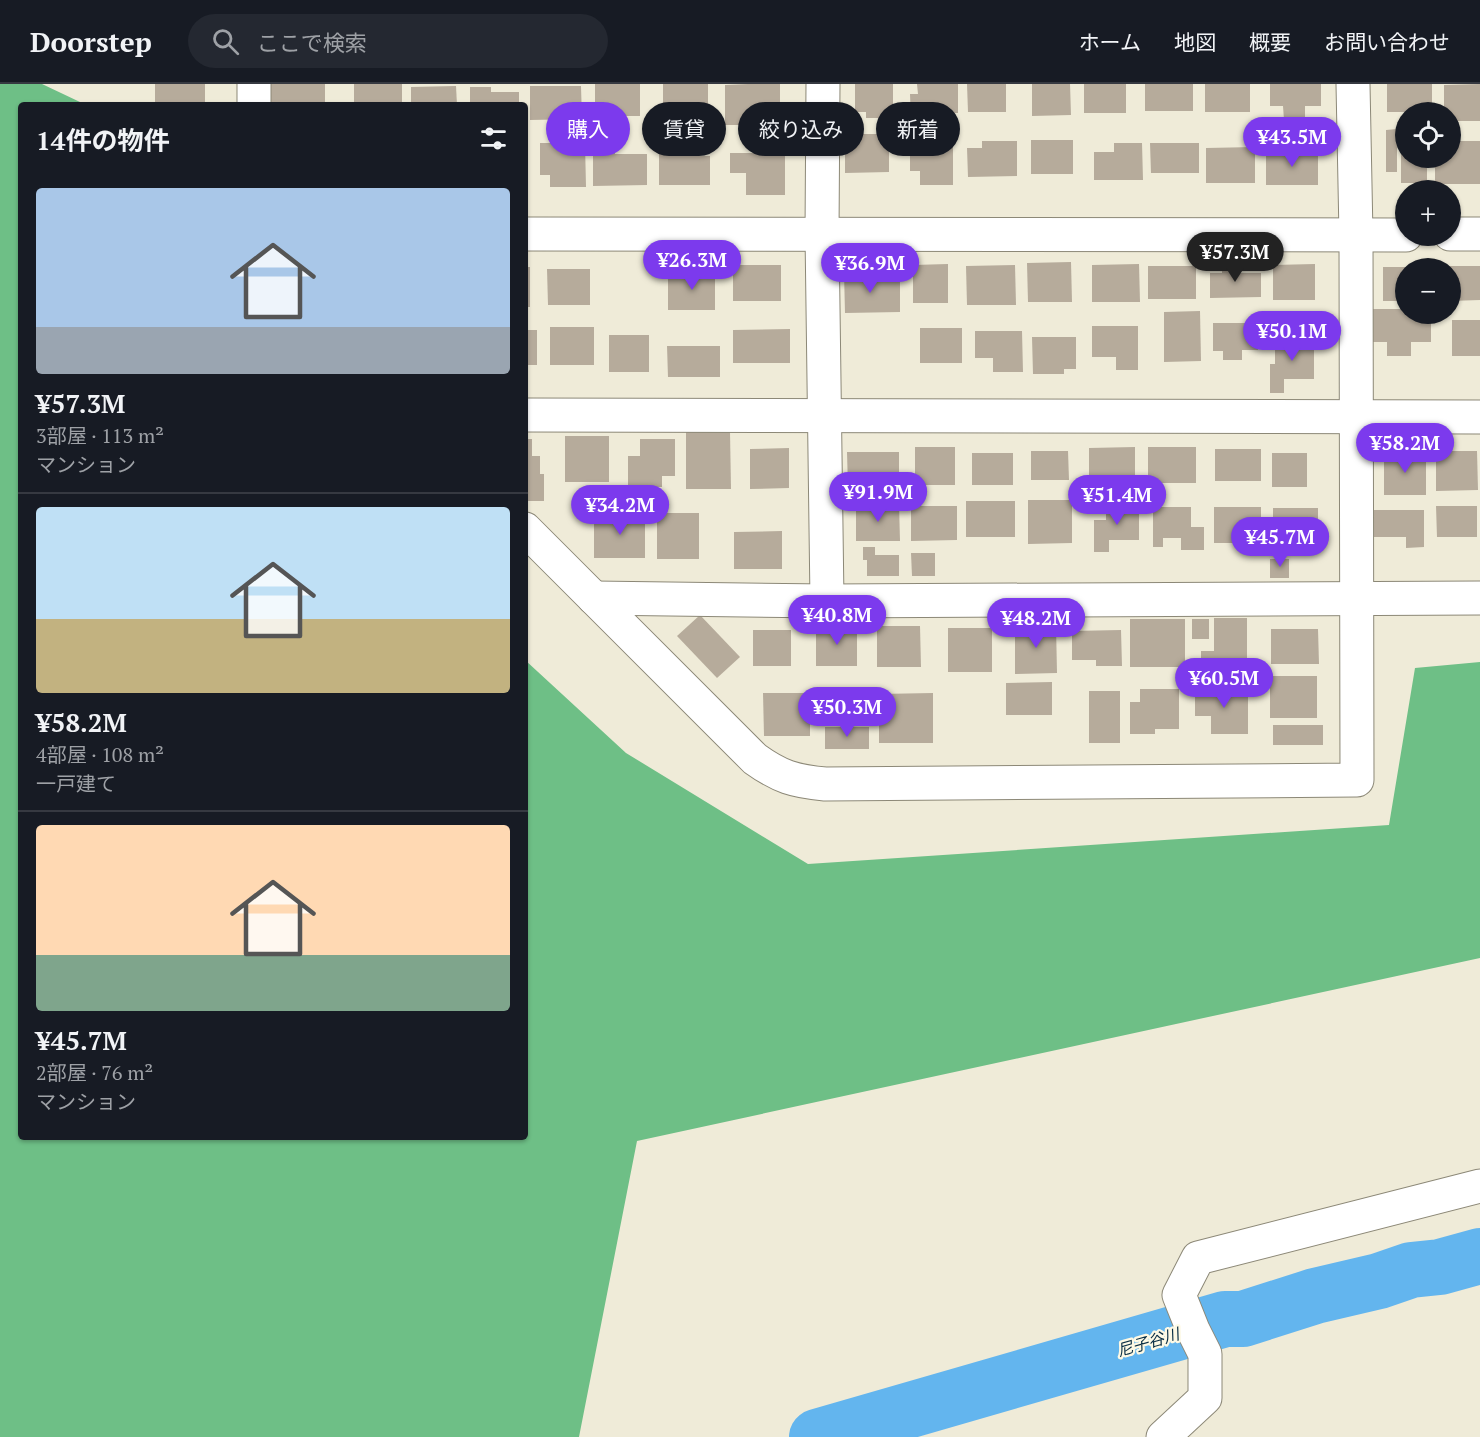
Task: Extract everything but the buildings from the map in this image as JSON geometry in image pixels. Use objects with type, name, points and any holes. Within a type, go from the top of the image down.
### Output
[{"type":"street","points":[[254,84],[254,102]]},
{"type":"street","points":[[823,84],[822,234],[827,601]]},
{"type":"street","points":[[528,532],[755,759],[774,772],[800,782],[825,784],[1357,780],[1356,235],[1353,84]]},
{"type":"street","points":[[528,234],[1395,235]]},
{"type":"street","points":[[1461,234],[1480,234]]},
{"type":"street","points":[[528,415],[1480,417]]},
{"type":"street","points":[[594,598],[827,601],[1480,598]]},
{"type":"street","points":[[1163,1437],[1205,1398],[1205,1354],[1179,1295],[1198,1258],[1480,1186]]},
{"type":"green space","points":[[0,84],[42,84],[80,102],[18,102],[18,1140],[528,1140],[528,663],[626,753],[808,864],[1389,825],[1415,668],[1480,662],[1480,958],[637,1141],[579,1437],[0,1437]]},
{"type":"waterway","name":"尼子谷川","points":[[817,1437],[1225,1319],[1243,1319],[1315,1296],[1379,1281],[1411,1270],[1440,1267],[1480,1256]]}]
